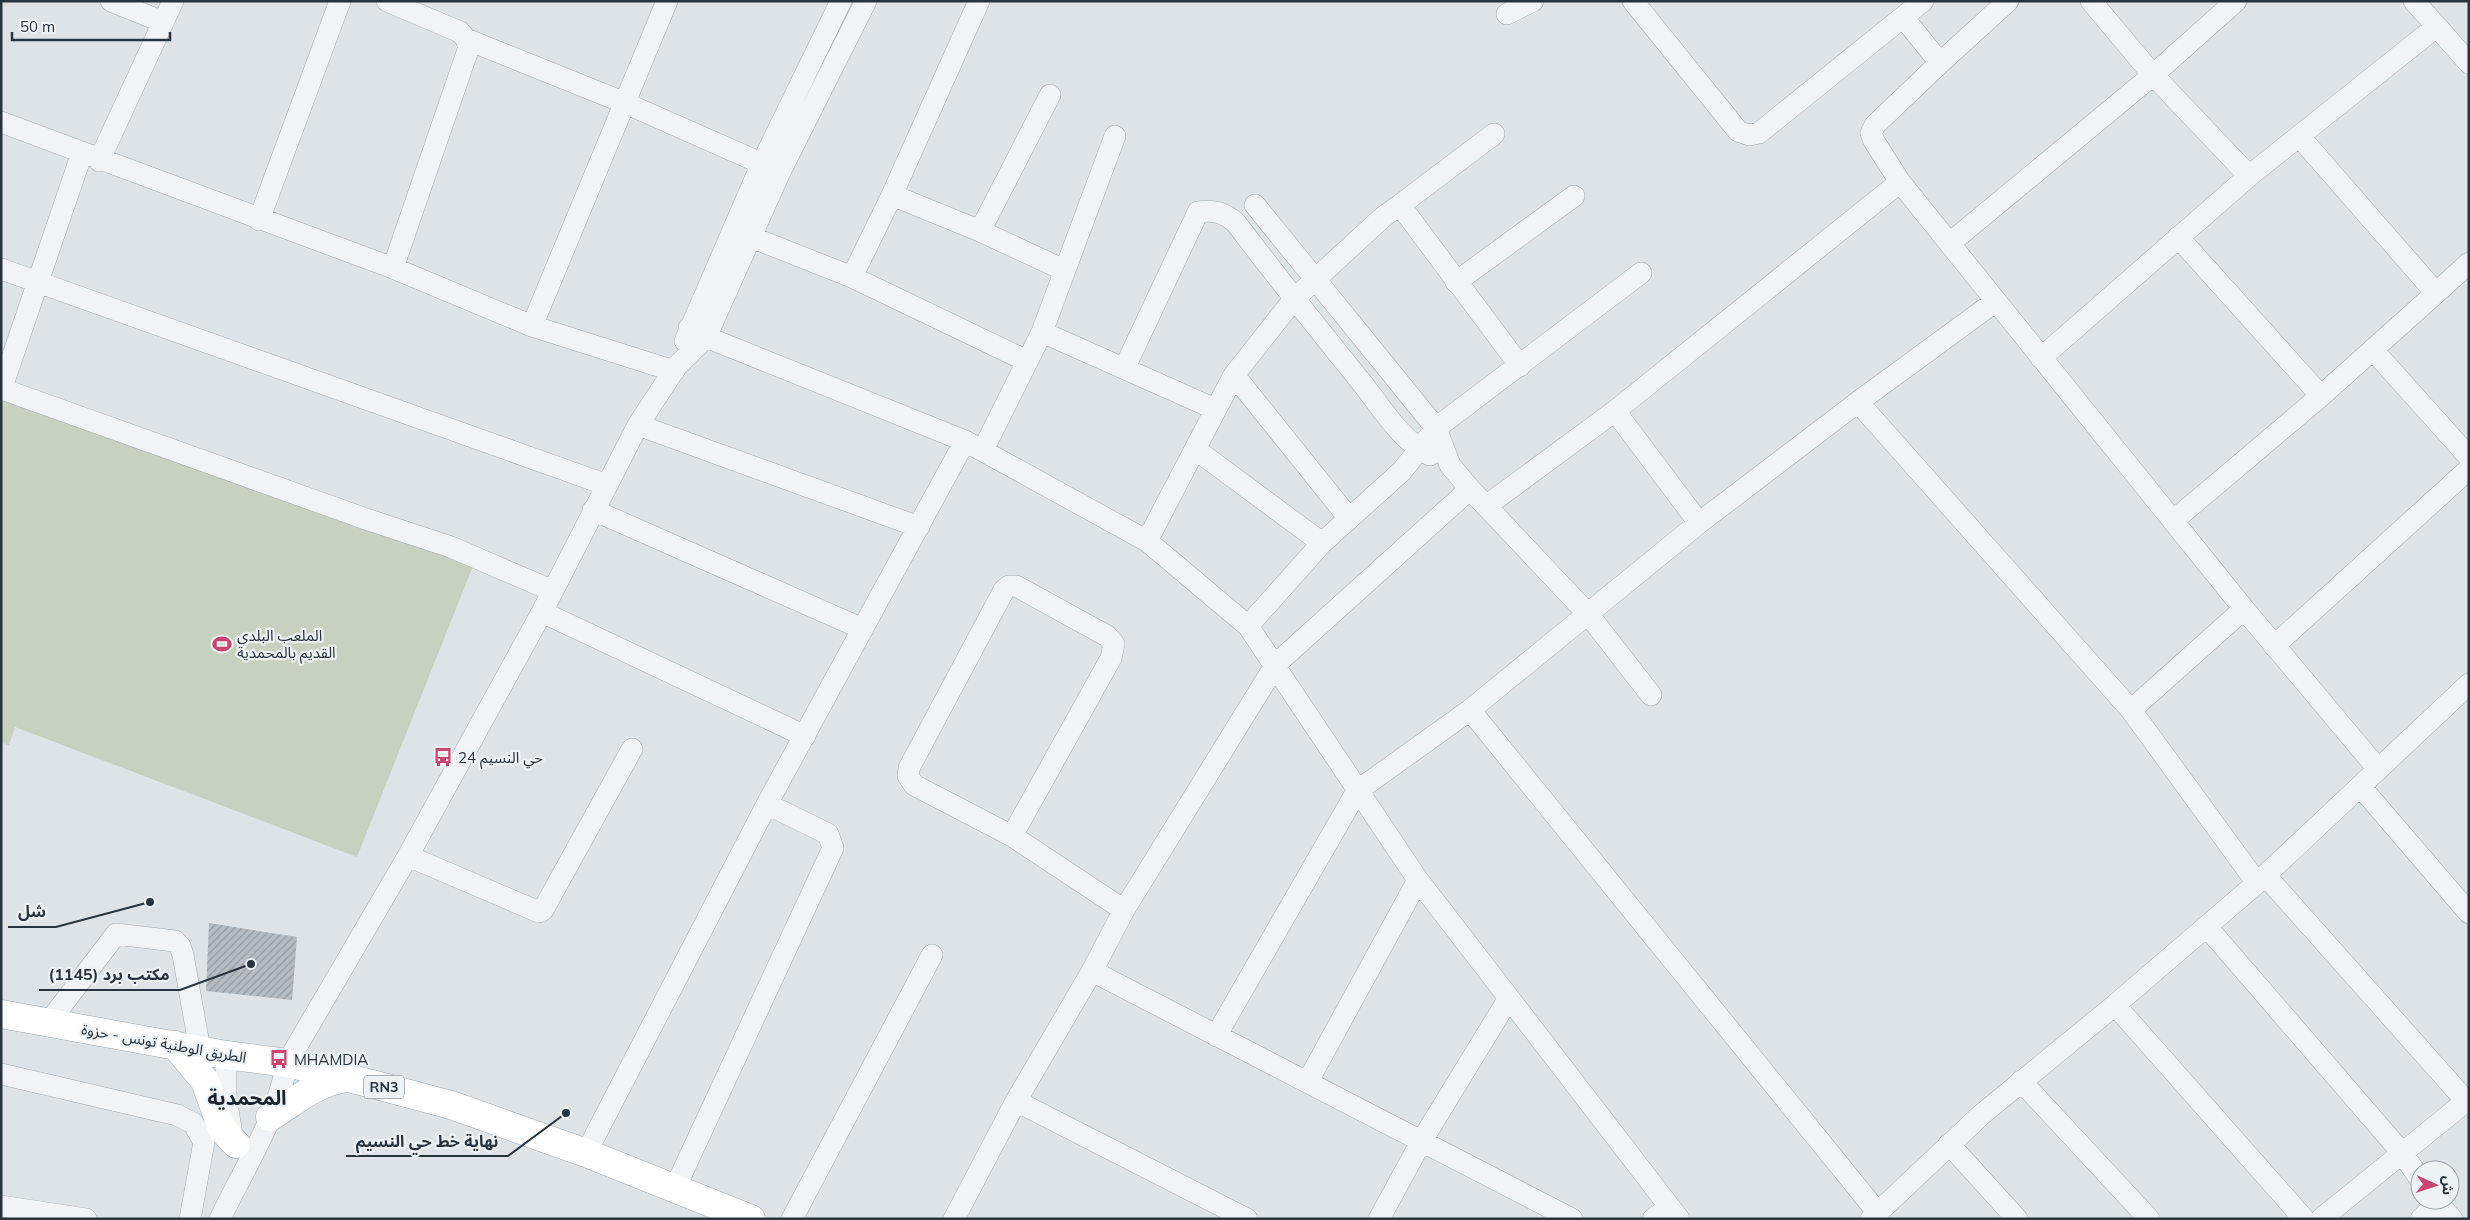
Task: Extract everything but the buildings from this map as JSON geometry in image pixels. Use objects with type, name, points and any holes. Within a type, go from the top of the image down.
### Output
[{"type":"main road","name":"الطريق الوطنية تونس - حزوة","points":[[1,1014],[200,1050],[287,1063],[451,1106],[586,1152],[751,1219]]},
{"type":"main road","points":[[200,1050],[205,1081],[222,1130],[241,1155]]},
{"type":"main road","points":[[270,1116],[311,1089],[328,1081],[346,1078]]},
{"type":"street","points":[[112,1],[163,22]]},
{"type":"street","points":[[173,1],[91,157],[39,282],[1,389],[366,519],[451,547],[553,591]]},
{"type":"street","points":[[260,220],[340,1]]},
{"type":"street","points":[[387,1],[460,32],[466,38],[625,103],[771,168]]},
{"type":"street","points":[[532,326],[667,1]]},
{"type":"street","points":[[698,332],[771,168],[842,1]]},
{"type":"street","points":[[220,1219],[241,1155],[270,1116],[278,1098],[287,1063],[408,856],[542,612],[638,424],[698,332],[752,237],[771,168],[866,1]]},
{"type":"street","points":[[852,277],[892,195],[979,1]]},
{"type":"street","points":[[1507,14],[1533,1]]},
{"type":"street","points":[[1633,1],[1738,131],[1749,135],[1759,133],[1923,1]]},
{"type":"street","points":[[2008,1],[1875,125],[1871,133],[1874,141],[1900,182],[2244,610],[2378,769]]},
{"type":"street","points":[[2091,1],[2153,75],[2249,176]]},
{"type":"street","points":[[1950,243],[2153,75],[2236,1]]},
{"type":"street","points":[[2414,1],[2469,63]]},
{"type":"street","points":[[1903,17],[1940,63]]},
{"type":"street","points":[[2042,358],[2249,176],[2436,27]]},
{"type":"street","points":[[393,268],[468,55],[469,47],[466,38]]},
{"type":"street","points":[[980,231],[1050,95]]},
{"type":"street","points":[[1,122],[393,268],[532,326],[675,369]]},
{"type":"street","points":[[1147,541],[1234,375],[1294,299],[1383,216],[1494,134]]},
{"type":"street","points":[[586,1152],[767,804],[919,526],[974,446],[1042,332],[1115,136]]},
{"type":"street","points":[[2299,136],[2436,293]]},
{"type":"street","points":[[1486,506],[1615,411],[1900,182]]},
{"type":"street","points":[[892,195],[980,231],[1064,270]]},
{"type":"street","points":[[1456,282],[1574,196]]},
{"type":"street","points":[[1400,204],[1520,366]]},
{"type":"street","points":[[1255,205],[1436,428],[1450,465],[1470,489],[1588,614],[1651,695]]},
{"type":"street","points":[[1125,367],[1198,212],[1212,211],[1226,214],[1236,223],[1294,299],[1393,421],[1418,449],[1450,465]]},
{"type":"street","points":[[752,237],[852,277],[1027,360]]},
{"type":"street","points":[[2178,237],[2321,396]]},
{"type":"street","points":[[2173,521],[2321,396],[2469,263]]},
{"type":"street","points":[[1,269],[607,484]]},
{"type":"street","points":[[1248,626],[1322,543],[1348,517],[1402,470],[1436,428],[1641,274]]},
{"type":"street","points":[[1216,1036],[1357,791],[1470,710],[1699,523],[1858,402],[1996,301]]},
{"type":"street","points":[[698,332],[974,446],[1147,541],[1248,626],[1276,664],[1357,791],[1418,880],[1509,998],[1667,1215]]},
{"type":"street","points":[[1042,332],[1125,367],[1215,409]]},
{"type":"street","points":[[2373,350],[2469,456]]},
{"type":"street","points":[[1234,375],[1348,517]]},
{"type":"street","points":[[1858,402],[2130,710],[2261,879],[2467,1100],[2321,1219]]},
{"type":"street","points":[[1615,411],[1699,523]]},
{"type":"street","points":[[638,424],[919,526]]},
{"type":"street","points":[[1195,449],[1322,543]]},
{"type":"street","points":[[2274,646],[2469,468]]},
{"type":"street","points":[[954,1219],[1016,1101],[1092,971],[1124,910],[1276,664],[1470,489]]},
{"type":"street","points":[[593,510],[863,629]]},
{"type":"street","points":[[1012,836],[1111,658],[1114,644],[1099,631],[1016,586],[1009,586],[1004,590],[936,717],[910,768],[908,776],[914,784],[1012,836],[1124,910]]},
{"type":"street","points":[[2130,710],[2244,610]]},
{"type":"street","points":[[542,612],[805,736]]},
{"type":"street","points":[[1470,710],[1874,1216],[1949,1144],[2021,1081],[2116,1005],[2261,879],[2469,684]]},
{"type":"street","points":[[408,856],[539,912],[543,910],[632,750]]},
{"type":"street","points":[[2360,786],[2469,913]]},
{"type":"street","points":[[675,1188],[833,848],[828,834],[767,804]]},
{"type":"street","points":[[1308,1081],[1418,880]]},
{"type":"street","points":[[2206,927],[2410,1164]]},
{"type":"street","points":[[49,1022],[111,937],[116,934],[174,941],[180,946],[183,955],[200,1050],[226,1099],[229,1121],[241,1155]]},
{"type":"street","points":[[792,1219],[932,955]]},
{"type":"street","points":[[1092,971],[1572,1219]]},
{"type":"street","points":[[1379,1219],[1421,1142],[1509,998]]},
{"type":"street","points":[[2116,1005],[2304,1219]]},
{"type":"street","points":[[1,1074],[177,1115],[193,1123],[204,1142],[190,1219]]},
{"type":"street","points":[[2021,1081],[2149,1219]]},
{"type":"street","points":[[1016,1101],[1247,1219]]},
{"type":"street","points":[[1949,1144],[2017,1219]]},
{"type":"street","points":[[1,1206],[86,1219]]},
{"type":"green space","name":"الملعب البلدي القديم بالمحمدية","points":[[1,392],[475,561],[357,857],[15,727],[9,745],[1,743]]},
{"type":"place","name":"الملعب البلدي القديم بالمحمدية","points":[[222,644]]},
{"type":"place","name":"حي النسيم 24","points":[[443,757]]},
{"type":"place","name":"شل","points":[[150,902]]},
{"type":"place","name":"مكتب برد (1145)","points":[[251,964]]},
{"type":"place","name":"MHAMDIA","points":[[279,1059]]},
{"type":"place","name":"نهاية خط حي النسيم","points":[[566,1113]]},
{"type":"district","name":"المحمدية","points":[[247,1097]]}]
